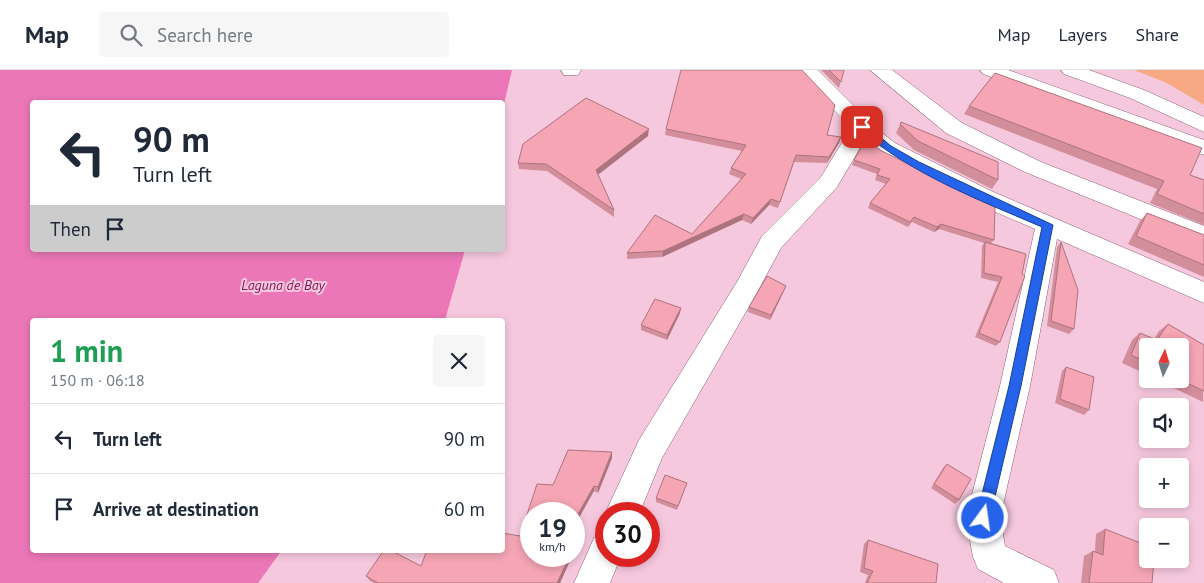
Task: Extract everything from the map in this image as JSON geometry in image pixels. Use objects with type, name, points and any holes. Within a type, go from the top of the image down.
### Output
[{"type":"street","points":[[807,70],[862,127],[888,148],[916,164],[983,197],[1204,292]]},
{"type":"street","points":[[880,70],[954,128],[1033,167],[1204,236]]},
{"type":"street","points":[[990,70],[1204,148]]},
{"type":"street","points":[[1071,70],[1137,94],[1204,125]]},
{"type":"street","points":[[627,502],[650,450],[746,289],[771,242],[829,182],[862,127]]},
{"type":"street","points":[[1041,583],[990,557],[983,518],[1015,386],[1048,225]]},
{"type":"street","points":[[592,583],[599,567]]},
{"type":"shaded area","points":[[1134,70],[1204,70],[1204,105],[1167,83]]},
{"type":"water","name":"Laguna de Bay","points":[[0,70],[512,70],[505,100],[30,100],[30,252],[464,252],[446,318],[30,318],[30,553],[280,553],[258,583],[0,583]]},
{"type":"building","points":[[681,70],[802,70],[835,105],[827,135],[841,137],[829,157],[796,155],[780,202],[771,199],[753,218],[744,214],[663,251],[627,253],[655,215],[692,234],[746,174],[731,168],[746,145],[666,129]]},
{"type":"building","points":[[829,70],[844,70],[841,82]]},
{"type":"building","points":[[995,73],[1202,148],[1190,175],[1204,180],[1204,214],[1157,194],[1164,181],[969,106]]},
{"type":"building","points":[[586,98],[649,129],[596,170],[614,210],[546,164],[518,163],[523,144]]},
{"type":"building","points":[[901,122],[998,162],[998,180],[918,141],[900,124]]},
{"type":"building","points":[[864,142],[872,144],[880,150],[995,207],[994,240],[941,224],[937,227],[914,217],[910,222],[870,203],[890,179],[877,175],[880,169],[854,160]]},
{"type":"building","points":[[1147,213],[1204,235],[1204,265],[1136,236]]},
{"type":"building","points":[[985,242],[1026,254],[1022,274],[1025,276],[1000,342],[979,333],[1002,277],[984,273]]},
{"type":"building","points":[[1061,242],[1078,290],[1074,329],[1051,321]]},
{"type":"building","points":[[767,276],[786,286],[771,315],[749,307]]},
{"type":"building","points":[[655,299],[681,308],[667,335],[641,325]]},
{"type":"building","points":[[1168,324],[1204,345],[1204,391],[1189,384],[1189,338],[1158,338]]},
{"type":"building","points":[[1140,333],[1152,338],[1139,338],[1139,359],[1131,355]]},
{"type":"building","points":[[1066,367],[1094,377],[1089,410],[1060,399]]},
{"type":"building","points":[[568,450],[612,452],[598,487],[594,486],[585,502],[531,502],[537,484],[553,485]]},
{"type":"building","points":[[947,464],[971,479],[959,500],[934,484]]},
{"type":"building","points":[[665,475],[687,483],[678,506],[656,498]]},
{"type":"building","points":[[1105,529],[1139,542],[1139,568],[1153,568],[1152,583],[1089,583],[1093,551],[1103,555]]},
{"type":"building","points":[[505,534],[520,536],[520,567],[565,567],[557,583],[378,583],[366,576],[382,553],[396,553],[421,566],[426,553],[505,553]]},
{"type":"building","points":[[868,540],[938,564],[936,583],[867,583],[873,571],[864,568]]},
{"type":"route","points":[[862,127],[888,148],[916,164],[983,197],[1048,225],[1015,386],[983,518]]}]
